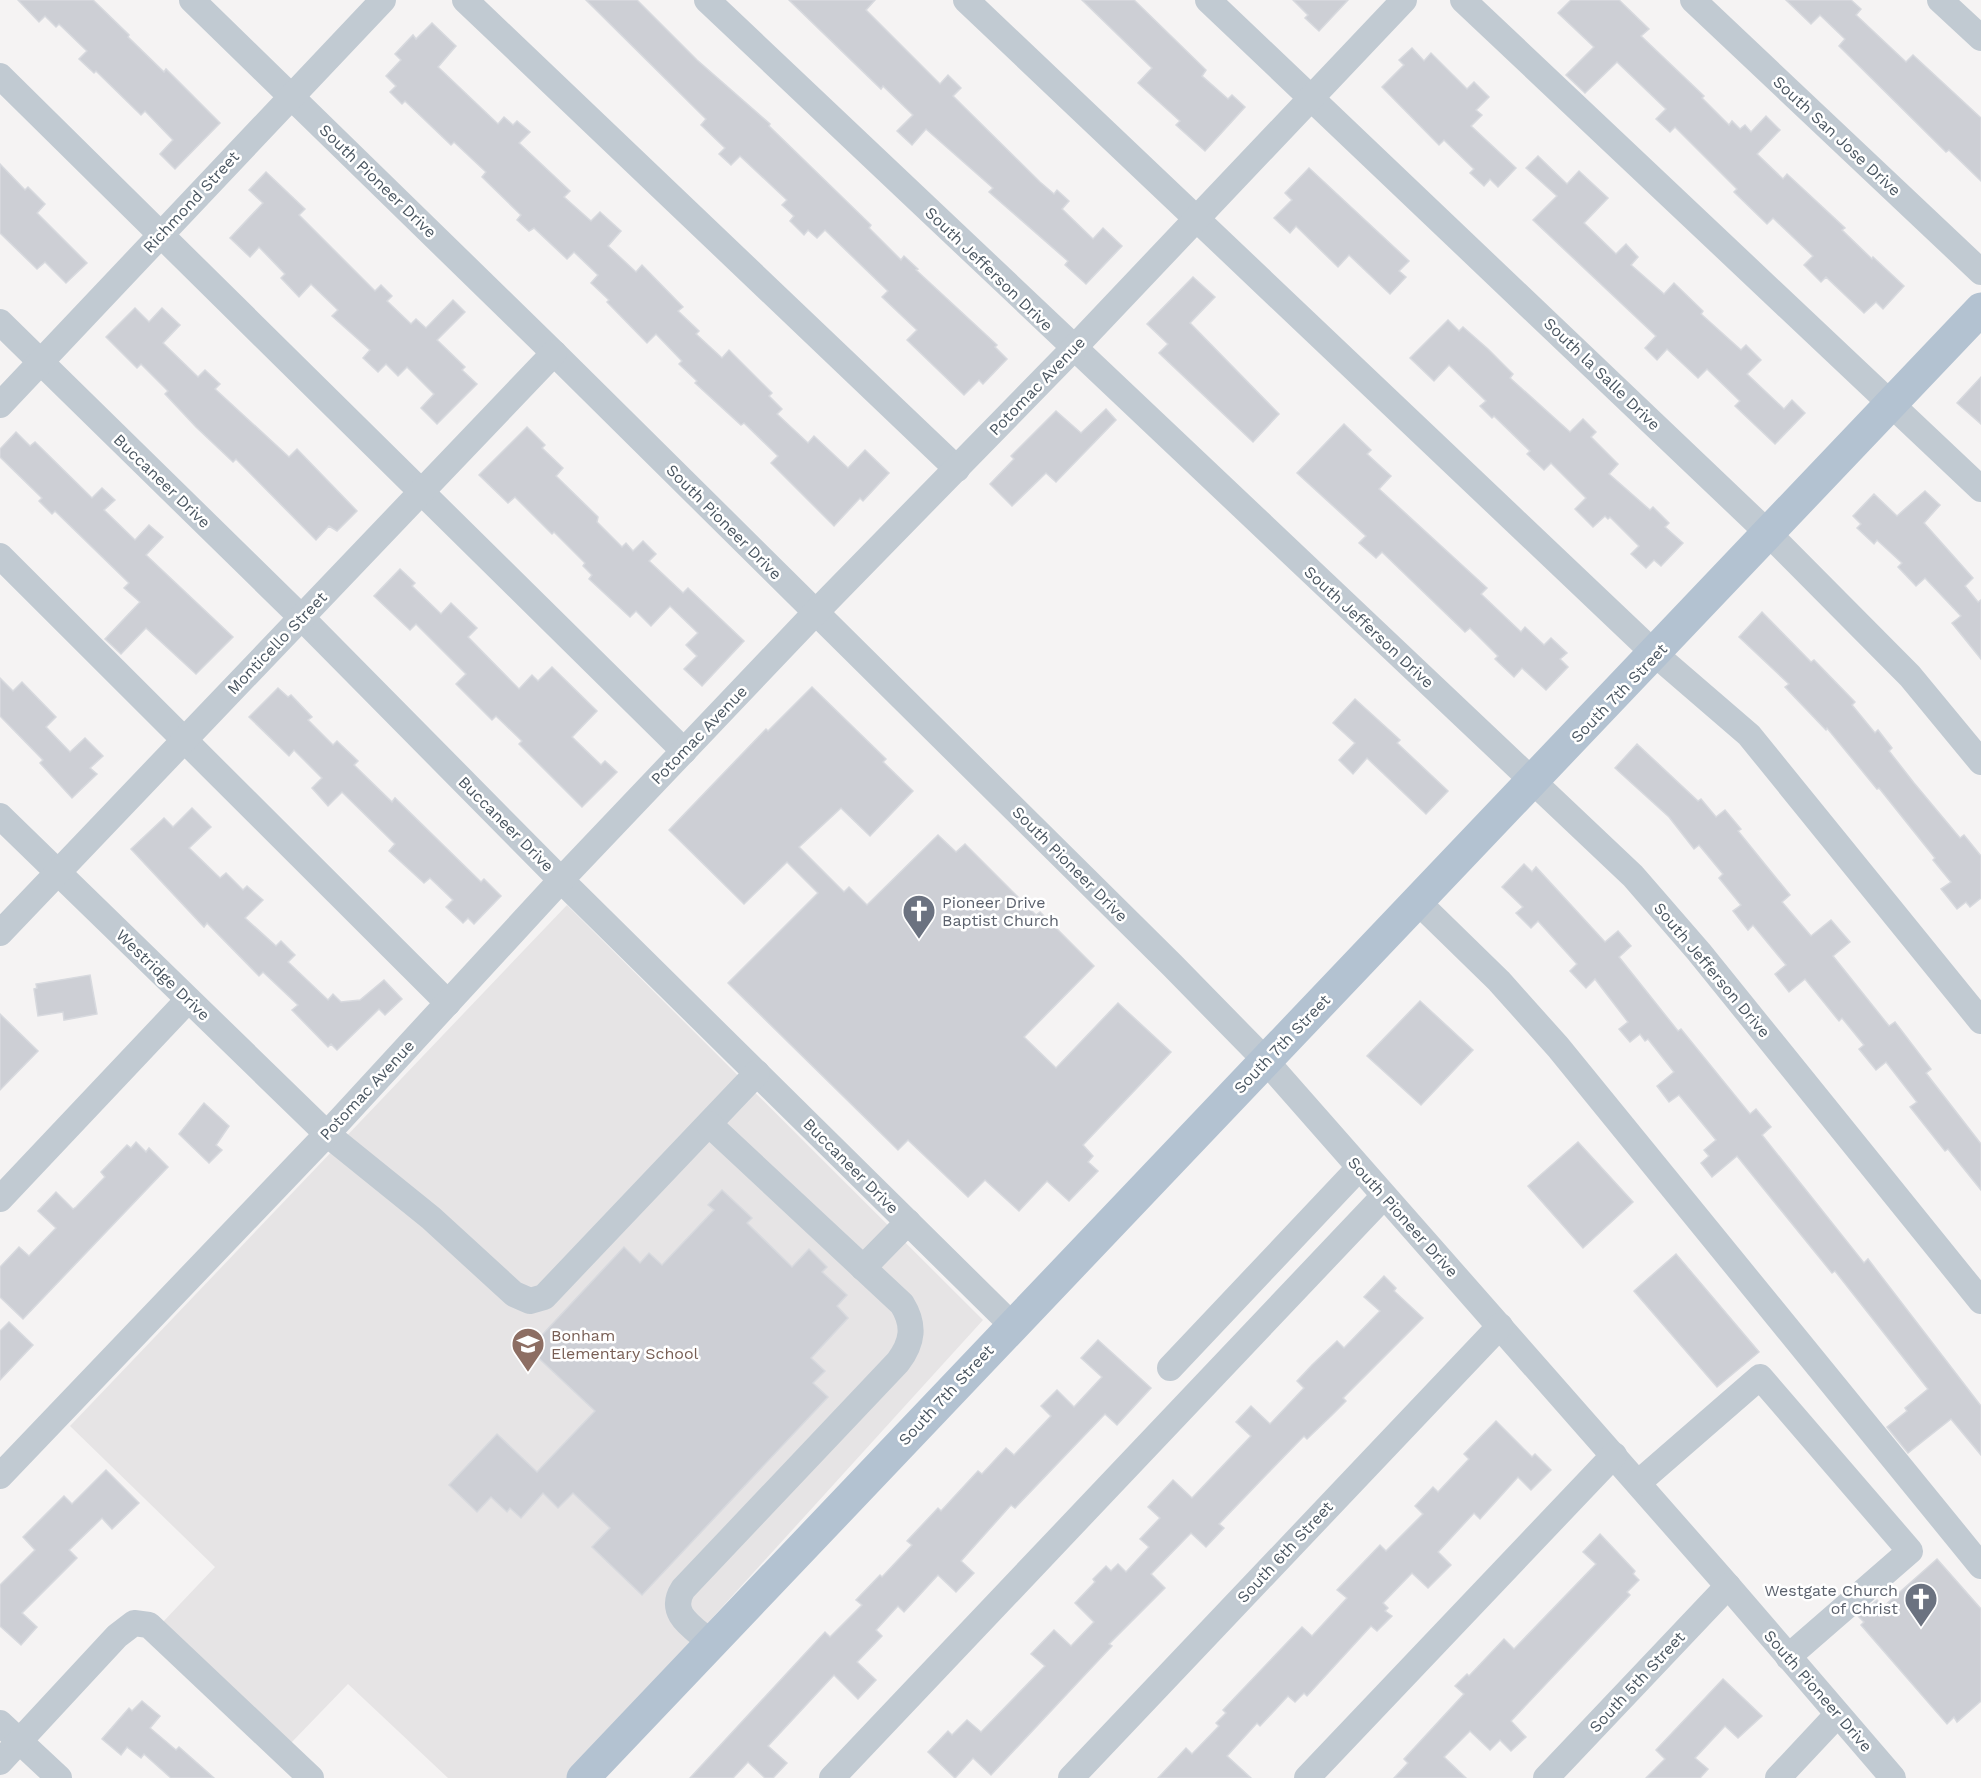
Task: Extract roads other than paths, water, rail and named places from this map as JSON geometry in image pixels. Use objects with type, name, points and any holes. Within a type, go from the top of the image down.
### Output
[{"type":"main road","name":"South 7th Street","points":[[583,1778],[1012,1325],[1534,782],[1981,309]]},
{"type":"street","name":"South Pioneer Drive","points":[[192,0],[554,353],[1266,1061],[1614,1455],[1893,1778]]},
{"type":"street","name":"Richmond Street","points":[[0,405],[383,0]]},
{"type":"street","points":[[465,0],[957,469]]},
{"type":"street","name":"South Jefferson Drive","points":[[707,0],[1073,349],[1633,876],[1699,952],[1981,1301]]},
{"type":"street","points":[[966,0],[1655,654],[1749,735],[1981,1021]]},
{"type":"street","name":"South la Salle Drive","points":[[1208,0],[1769,534],[1910,676],[1981,762]]},
{"type":"street","name":"Potomac Avenue","points":[[0,1476],[327,1134],[561,880],[816,612],[1073,349],[1404,0]]},
{"type":"street","points":[[1464,0],[1981,489]]},
{"type":"street","name":"South San Jose Drive","points":[[1693,0],[1981,272]]},
{"type":"street","points":[[1940,0],[1981,38]]},
{"type":"street","points":[[0,76],[684,751]]},
{"type":"street","name":"Buccaneer Drive","points":[[0,322],[302,618],[561,880],[1012,1325]]},
{"type":"street","name":"Monticello Street","points":[[0,933],[554,353]]},
{"type":"street","points":[[0,556],[448,1003]]},
{"type":"street","name":"Westridge Drive","points":[[0,816],[327,1134],[431,1218],[514,1294],[530,1301],[544,1297],[757,1072]]},
{"type":"street","points":[[1418,902],[1499,981],[1558,1047],[1981,1566]]},
{"type":"street","points":[[0,1198],[188,1000]]},
{"type":"street","points":[[709,1124],[902,1304],[910,1317],[912,1333],[908,1349],[683,1588],[676,1599],[676,1608],[711,1643]]},
{"type":"street","points":[[1170,1368],[1359,1168]]},
{"type":"street","points":[[832,1778],[1384,1196]]},
{"type":"street","points":[[863,1268],[908,1222]]},
{"type":"street","name":"South 6th Street","points":[[1071,1778],[1500,1326]]},
{"type":"street","points":[[1638,1483],[1760,1377],[1910,1551],[1788,1656]]},
{"type":"street","points":[[1307,1778],[1614,1455]]},
{"type":"street","name":"South 5th Street","points":[[1546,1778],[1728,1586]]},
{"type":"street","points":[[0,1762],[117,1636],[134,1623],[149,1625],[311,1778]]},
{"type":"street","points":[[1778,1778],[1837,1715]]},
{"type":"street","points":[[0,1723],[59,1778]]},
{"type":"place","name":"Pioneer Drive Baptist Church","points":[[919,940]]},
{"type":"place","name":"Bonham Elementary School","points":[[528,1373]]},
{"type":"place","name":"Westgate Church of Christ","points":[[1921,1628]]}]
